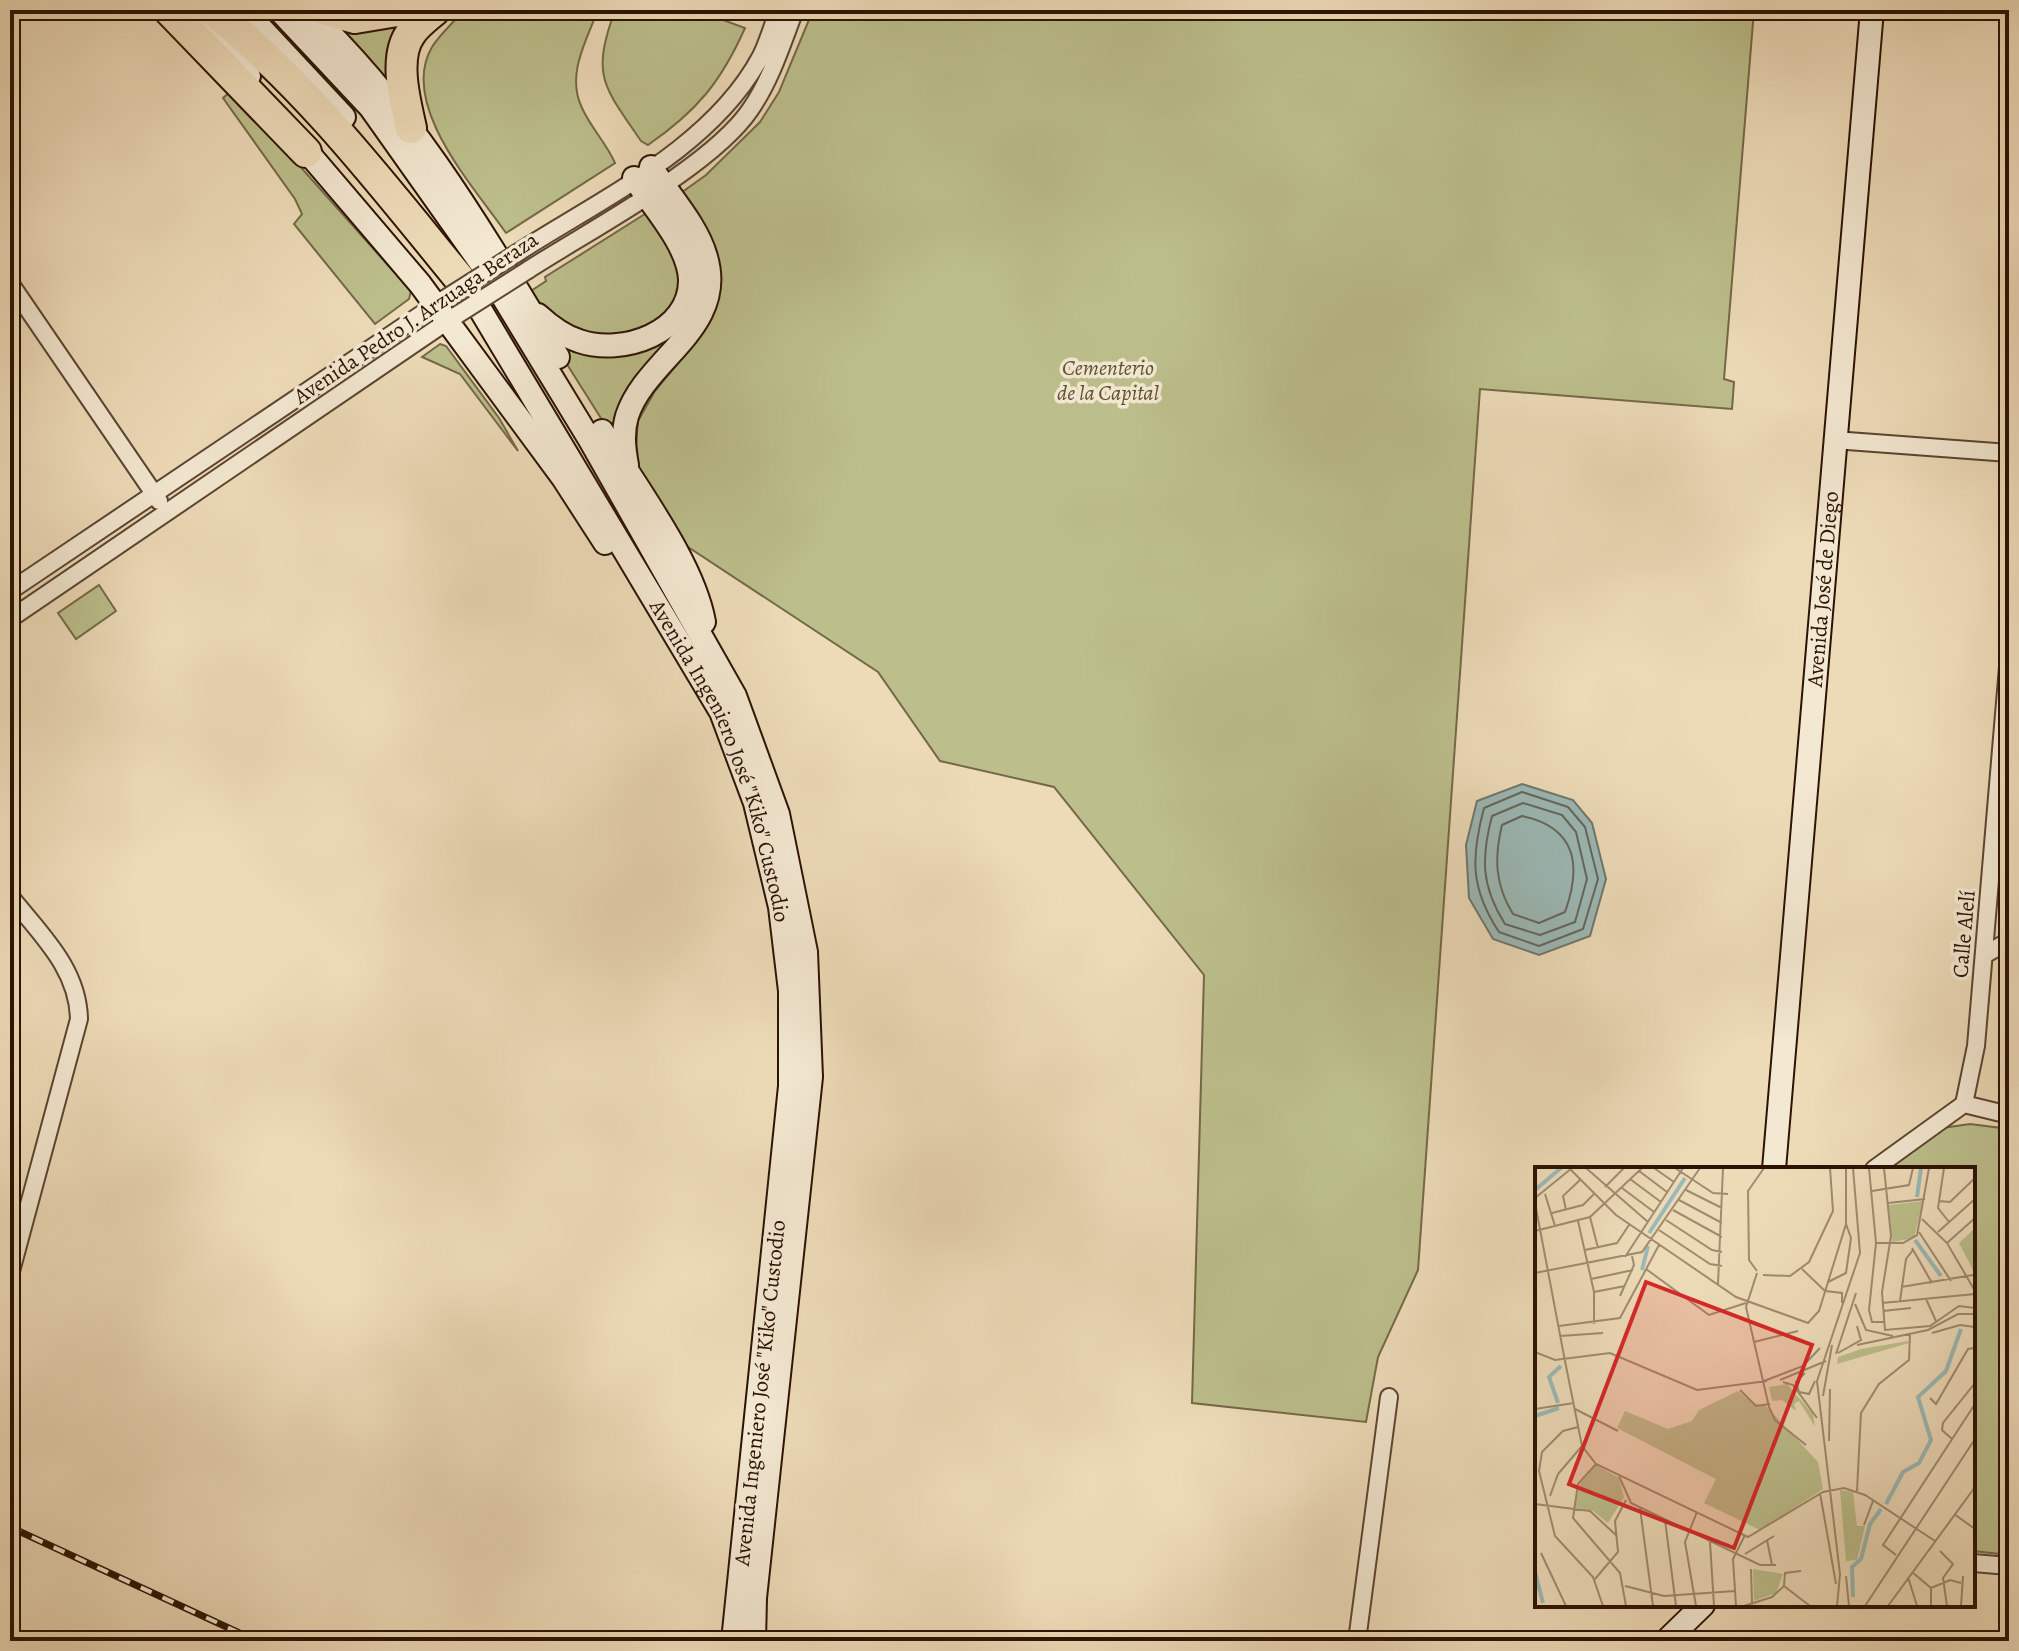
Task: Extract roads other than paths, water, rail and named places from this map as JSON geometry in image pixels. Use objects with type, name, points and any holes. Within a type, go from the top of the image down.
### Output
[{"type":"highway","points":[[169,10],[306,152]]},
{"type":"highway","points":[[326,10],[355,18],[403,10]]},
{"type":"highway","points":[[411,128],[403,82],[406,44],[411,33],[435,10]]},
{"type":"highway","points":[[229,15],[401,206],[451,307]]},
{"type":"main road","points":[[197,10],[306,152],[451,307],[633,587],[682,647]]},
{"type":"main road","name":"Avenida Ingeniero José \"Kiko\" Custodio","points":[[279,10],[370,107],[449,214],[572,409],[735,696],[778,814],[797,896],[810,1001],[807,1132],[755,1598],[754,1641]]},
{"type":"main road","points":[[306,10],[329,31],[411,128],[448,178],[628,474],[694,589],[708,645]]},
{"type":"main road","name":"Avenida José de Diego","points":[[1774,1167],[1872,10]]},
{"type":"main road","points":[[628,474],[623,441],[628,415],[644,388],[695,325],[710,282],[705,253],[648,181]]},
{"type":"main road","points":[[517,290],[556,330],[580,342],[606,347],[632,343],[666,327],[684,307],[690,280],[648,181]]},
{"type":"main road","name":"Avenida Ingeniero José \"Kiko\" Custodio","points":[[451,307],[682,647],[721,712],[755,803],[780,907],[793,1048],[782,1184],[733,1641]]},
{"type":"main road","points":[[1666,1641],[1701,1607]]},
{"type":"street","name":"Avenida Pedro J. Arzuaga Beraza","points":[[10,591],[154,494],[451,307],[528,270],[648,181],[708,125],[737,92],[762,55],[778,10]]},
{"type":"street","name":"Avenida Pedro J. Arzuaga Beraza","points":[[10,619],[167,513],[451,307],[517,253],[717,143],[749,112],[773,68],[795,10]]},
{"type":"street","points":[[10,283],[167,513]]},
{"type":"street","points":[[1834,440],[2009,453]]},
{"type":"street","name":"Calle Alelí","points":[[1964,1104],[1976,1046],[2009,655]]},
{"type":"street","points":[[10,896],[71,974],[79,998],[79,1019],[10,1275]]},
{"type":"street","points":[[1984,955],[2009,941]]},
{"type":"street","points":[[1877,1167],[1964,1104],[2009,1115]]},
{"type":"street","points":[[1357,1641],[1389,1397]]},
{"type":"street","points":[[1975,1563],[2009,1566]]},
{"type":"water","points":[[1522,784],[1573,800],[1592,823],[1606,879],[1590,936],[1539,955],[1493,939],[1469,898],[1466,845],[1477,801]]},
{"type":"railway","points":[[10,1527],[257,1641]]},
{"type":"park label","name":"Cementerio de la Capital","points":[[1108,380]]}]
